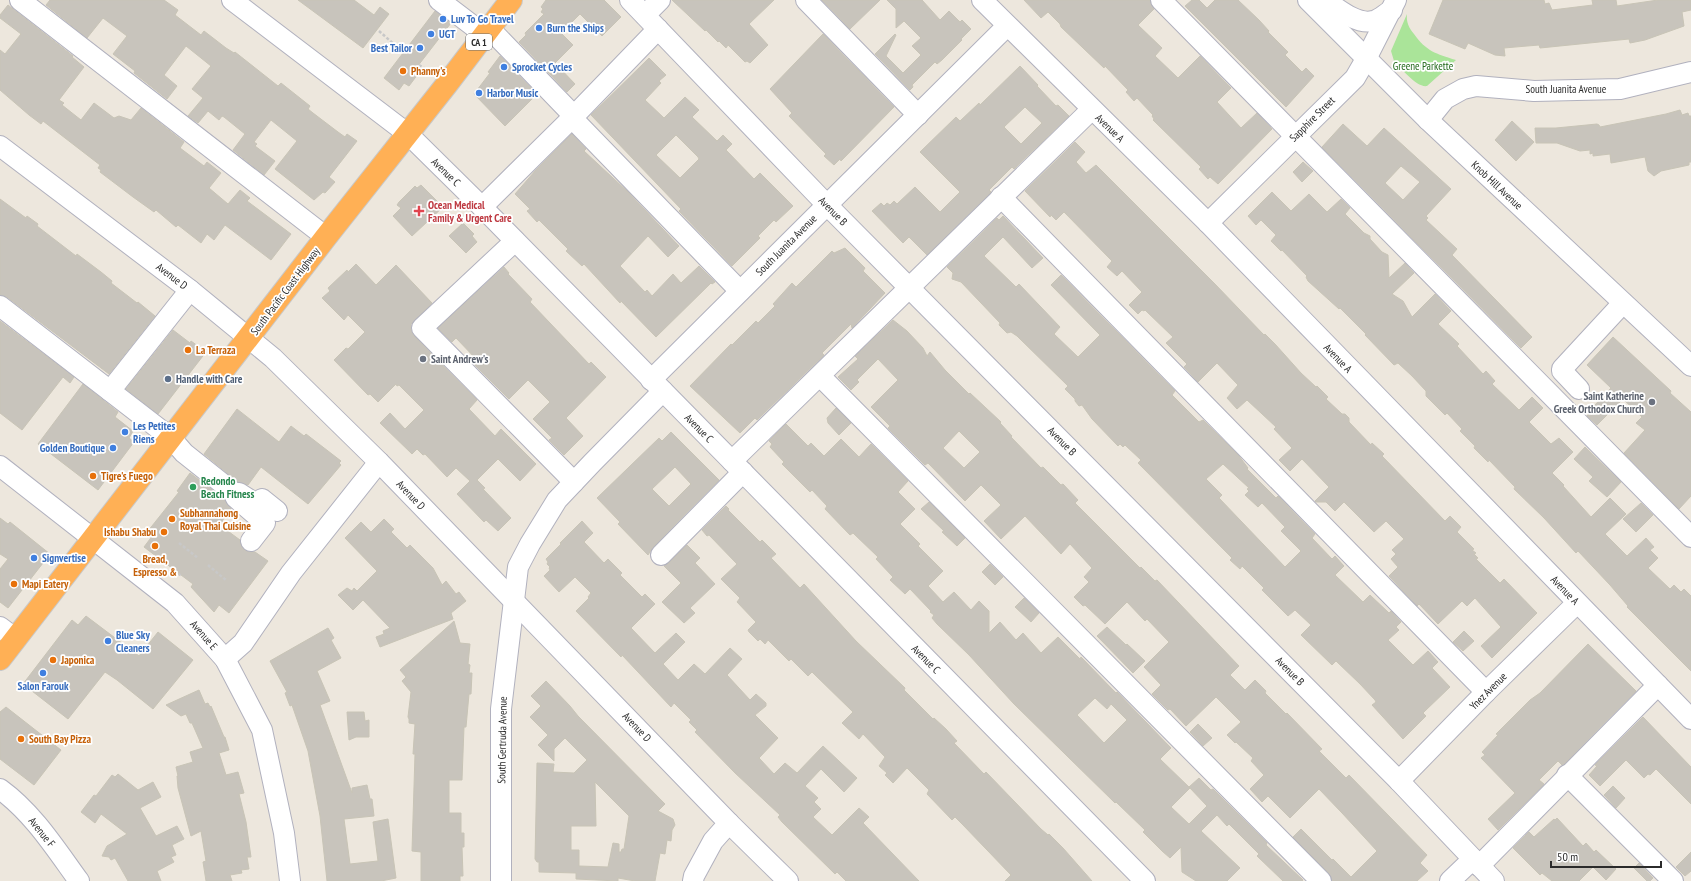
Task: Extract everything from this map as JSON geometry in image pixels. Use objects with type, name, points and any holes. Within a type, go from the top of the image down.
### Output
[{"type":"highway","name":"South Pacific Coast Highway","points":[[0,659],[8,633],[93,538],[511,0]]},
{"type":"street","points":[[20,0],[326,237]]},
{"type":"street","name":"Avenue C","points":[[232,0],[408,134],[515,240],[1145,881]]},
{"type":"street","points":[[439,0],[487,32],[573,117],[740,291]]},
{"type":"street","name":"Avenue B","points":[[630,0],[827,205],[1399,781],[1494,881]]},
{"type":"street","points":[[482,208],[573,117],[651,22],[660,0]]},
{"type":"street","points":[[806,0],[918,115]]},
{"type":"street","name":"Avenue A","points":[[982,0],[1091,110],[1208,223],[1691,719]]},
{"type":"street","points":[[1161,0],[1691,537]]},
{"type":"street","name":"Knob Hill Avenue","points":[[1308,0],[1366,60],[1428,120],[1691,366]]},
{"type":"street","points":[[1325,0],[1342,12],[1363,22],[1374,21],[1394,5]]},
{"type":"street","name":"Sapphire Street","points":[[1208,223],[1354,78],[1366,60],[1394,5]]},
{"type":"street","name":"South Juanita Avenue","points":[[513,600],[518,567],[557,500],[740,291],[1007,26]]},
{"type":"street","name":"South Juanita Avenue","points":[[1428,120],[1445,99],[1463,88],[1476,86],[1534,91],[1620,89],[1691,72]]},
{"type":"street","points":[[661,555],[737,467],[820,376],[1091,110]]},
{"type":"street","name":"Avenue D","points":[[0,146],[190,290],[288,372],[379,462],[729,823],[788,881]]},
{"type":"street","points":[[1002,197],[1486,692]]},
{"type":"street","points":[[515,240],[422,328],[574,482]]},
{"type":"street","points":[[110,391],[190,290]]},
{"type":"street","points":[[1579,389],[1562,371],[1562,369],[1623,303]]},
{"type":"street","points":[[0,306],[171,438],[184,453],[233,492],[236,498],[265,523],[251,541]]},
{"type":"street","points":[[820,376],[1321,881]]},
{"type":"street","points":[[225,659],[242,642],[291,573],[379,462]]},
{"type":"street","name":"Avenue E","points":[[0,466],[175,603],[225,659],[262,730],[284,833],[290,881]]},
{"type":"street","points":[[233,492],[241,493],[258,505],[262,500],[277,511]]},
{"type":"street","name":"South Gertruda Avenue","points":[[501,881],[501,709],[513,600]]},
{"type":"street","name":"Ynez Avenue","points":[[1399,781],[1486,692],[1577,603]]},
{"type":"street","points":[[1450,881],[1476,862],[1568,775],[1658,685]]},
{"type":"street","points":[[1568,775],[1673,881]]},
{"type":"street","name":"Avenue F","points":[[0,789],[17,802],[47,837],[79,881]]},
{"type":"street","points":[[693,881],[694,876],[713,841],[729,823]]},
{"type":"path","points":[[379,31],[404,53]]},
{"type":"path","points":[[419,65],[424,68]]},
{"type":"path","points":[[179,543],[198,558]]},
{"type":"path","points":[[208,566],[227,581]]},
{"type":"path","points":[[174,573],[175,572],[182,576]]},
{"type":"green space","name":"Greene Parkette","points":[[1407,14],[1407,22],[1409,27],[1418,40],[1437,54],[1456,60],[1427,86],[1419,84],[1405,73],[1394,61],[1391,51]]},
{"type":"building","points":[[50,0],[164,0],[178,10],[175,15],[201,35],[204,31],[226,48],[234,53],[235,52],[278,86],[281,83],[310,106],[308,109],[313,113],[345,137],[347,134],[357,141],[329,177],[335,182],[325,193],[323,192],[314,200],[275,169],[297,141],[271,120],[254,142],[257,144],[255,146],[275,161],[264,175],[233,150],[245,134],[224,117],[222,116],[219,120],[208,111],[198,123],[188,116],[203,98],[192,89],[211,66],[186,46],[164,75],[177,86],[167,99],[113,54],[127,36],[103,18],[87,38],[46,5]]},
{"type":"building","points":[[298,0],[354,0],[374,15],[380,7],[389,14],[363,48]]},
{"type":"building","points":[[546,0],[604,0],[621,17],[602,36],[580,14],[561,33],[573,45],[555,63],[575,84],[567,92],[519,42],[526,35],[525,33],[544,14],[541,12],[543,9],[541,7]]},
{"type":"building","points":[[672,0],[774,0],[749,24],[768,45],[750,63],[747,61],[745,62],[728,45],[726,48],[706,30],[705,31]]},
{"type":"building","points":[[822,0],[880,0],[850,29]]},
{"type":"building","points":[[887,0],[922,0],[940,20],[949,11],[960,22],[962,20],[971,29],[942,60],[937,64],[935,62],[912,85],[913,87],[910,90],[875,54],[895,34],[896,35],[886,56],[903,73],[921,55],[912,46],[921,38],[904,21],[896,28],[896,9]]},
{"type":"building","points":[[1024,0],[1150,0],[1154,9],[1138,25],[1162,48],[1155,56],[1178,78],[1200,56],[1231,88],[1217,102],[1241,128],[1257,113],[1272,129],[1218,184],[1210,177],[1208,179],[1199,169],[1201,167],[1153,120],[1153,115],[1137,98],[1134,101],[1126,92],[1128,90],[1105,66],[1104,68],[1061,27],[1060,24],[1048,12],[1041,18]]},
{"type":"building","points":[[1192,0],[1199,0],[1207,8],[1215,0],[1238,0],[1259,20],[1269,31],[1268,32],[1288,52],[1285,55],[1302,72],[1306,68],[1314,76],[1286,107],[1185,6]]},
{"type":"building","points":[[1443,0],[1544,0],[1545,4],[1549,3],[1552,10],[1593,5],[1592,0],[1616,0],[1617,6],[1658,0],[1691,0],[1691,10],[1682,12],[1684,26],[1645,40],[1630,43],[1629,39],[1540,48],[1539,45],[1504,48],[1505,56],[1495,55],[1468,43],[1465,49],[1429,34]]},
{"type":"building","points":[[8,5],[73,56],[72,57],[84,67],[59,100],[64,103],[62,105],[81,120],[94,103],[114,118],[119,116],[131,120],[141,108],[184,142],[180,148],[204,166],[207,162],[221,173],[209,188],[228,204],[240,190],[250,198],[247,201],[291,234],[271,260],[225,225],[214,240],[207,234],[201,243],[178,225],[176,227],[156,210],[154,212],[100,172],[101,170],[98,168],[100,165],[43,121],[41,124],[29,115],[0,90],[0,50],[5,54],[21,34],[0,18],[0,15]]},
{"type":"building","points":[[435,11],[451,23],[417,67],[421,70],[409,86],[404,83],[399,90],[384,78]]},
{"type":"building","points":[[823,34],[894,107],[841,161],[840,159],[834,165],[824,156],[826,154],[789,116],[792,113],[770,89]]},
{"type":"building","points":[[500,56],[537,94],[505,126],[474,94],[490,73],[488,72]]},
{"type":"building","points":[[649,58],[666,75],[659,81],[661,83],[645,100],[664,118],[685,97],[699,110],[692,117],[717,141],[723,135],[732,144],[726,150],[754,179],[760,173],[793,206],[776,222],[774,220],[758,236],[760,238],[732,266],[679,211],[681,209],[591,115]],"holes":[[[676,135],[699,159],[680,178],[656,155]]]},
{"type":"building","points":[[1020,66],[1056,106],[1058,105],[1069,116],[1014,169],[1012,167],[989,190],[991,192],[927,255],[909,237],[903,243],[872,211],[881,203],[884,206],[887,203],[890,205],[894,201],[897,204],[915,187],[940,212],[960,192],[920,152],[956,117],[960,121],[979,103],[980,105]],"holes":[[[1025,107],[1042,123],[1021,144],[1004,127]]]},
{"type":"building","points":[[1680,110],[1682,115],[1688,113],[1689,116],[1691,116],[1691,162],[1689,162],[1689,165],[1661,171],[1654,176],[1648,171],[1645,157],[1611,163],[1610,154],[1593,156],[1593,153],[1590,154],[1590,150],[1580,151],[1557,143],[1536,143],[1535,128],[1556,128],[1597,124],[1600,127]]},
{"type":"building","points":[[1512,121],[1534,142],[1516,161],[1495,140]]},
{"type":"building","points":[[1343,124],[1367,146],[1384,128],[1451,189],[1426,216],[1428,218],[1426,220],[1457,249],[1452,255],[1532,337],[1521,348],[1322,147]],"holes":[[[1401,166],[1420,182],[1403,200],[1385,183]]]},
{"type":"building","points":[[572,134],[586,149],[584,151],[627,191],[679,246],[668,257],[648,236],[620,266],[645,292],[647,290],[652,296],[673,274],[681,283],[699,266],[715,282],[712,284],[711,283],[656,337],[621,301],[620,303],[584,264],[582,266],[566,251],[568,249],[539,220],[537,222],[527,211],[530,209],[515,194],[535,171]]},
{"type":"building","points":[[1075,142],[1085,152],[1076,162],[1086,173],[1096,165],[1264,335],[1265,334],[1275,344],[1301,373],[1328,397],[1326,399],[1342,414],[1345,414],[1349,418],[1349,422],[1371,445],[1372,443],[1384,454],[1382,456],[1445,521],[1450,516],[1461,527],[1457,532],[1474,549],[1472,550],[1476,553],[1474,554],[1478,558],[1476,559],[1500,583],[1504,579],[1537,613],[1492,658],[1481,646],[1501,627],[1475,598],[1467,606],[1462,601],[1438,624],[1419,604],[1417,606],[1389,576],[1398,567],[1391,559],[1396,554],[1392,550],[1404,539],[1386,521],[1374,532],[1344,502],[1335,511],[1326,502],[1316,502],[1315,501],[1329,487],[1302,459],[1290,471],[1279,460],[1292,448],[1274,429],[1276,427],[1247,400],[1237,409],[1227,398],[1238,385],[1217,363],[1198,382],[1184,367],[1187,364],[1166,343],[1173,337],[1145,310],[1142,310],[1138,314],[1129,305],[1142,292],[1122,271],[1117,276],[1107,267],[1112,261],[1064,212],[1056,220],[1051,215],[1050,217],[1025,191]]},
{"type":"building","points":[[1303,162],[1313,171],[1302,182],[1293,172]]},
{"type":"building","name":"Ocean Medical Family & Urgent Care","points":[[421,185],[443,207],[412,236],[393,216],[401,208],[397,205],[399,202],[415,186],[417,188]]},
{"type":"building","points":[[1272,192],[1291,211],[1309,194],[1327,212],[1341,199],[1350,208],[1345,214],[1364,233],[1370,236],[1370,239],[1382,252],[1388,255],[1389,278],[1405,263],[1414,273],[1392,294],[1403,301],[1412,317],[1435,294],[1451,311],[1438,324],[1459,344],[1457,346],[1483,374],[1486,371],[1495,381],[1492,384],[1519,410],[1532,397],[1543,408],[1529,422],[1551,444],[1559,438],[1573,452],[1552,473],[1591,517],[1610,498],[1626,514],[1605,534],[1627,556],[1646,538],[1654,547],[1650,550],[1658,558],[1648,568],[1670,589],[1674,585],[1681,592],[1684,589],[1691,596],[1691,671],[1627,607],[1628,606],[1610,585],[1578,551],[1576,553],[1544,518],[1514,489],[1515,487],[1489,460],[1488,462],[1474,448],[1475,446],[1460,431],[1462,429],[1447,413],[1445,415],[1426,396],[1426,391],[1412,376],[1398,363],[1394,365],[1340,308],[1339,309],[1308,281],[1307,276],[1282,250],[1281,251],[1271,241],[1276,235],[1261,220],[1256,225],[1248,216]]},
{"type":"building","points":[[0,199],[26,218],[27,216],[38,224],[37,226],[76,256],[77,254],[101,272],[112,281],[111,283],[155,316],[109,374],[7,297],[0,295]]},
{"type":"building","points":[[1003,216],[1043,258],[1032,268],[1003,237],[984,256],[1016,287],[1019,284],[1060,327],[1054,334],[1078,357],[1100,335],[1051,285],[1061,275],[1175,391],[1172,395],[1199,422],[1203,420],[1239,456],[1248,468],[1247,469],[1276,498],[1278,496],[1315,534],[1312,538],[1332,559],[1335,556],[1344,566],[1335,575],[1363,602],[1370,595],[1389,613],[1391,611],[1401,622],[1396,627],[1399,630],[1388,640],[1413,665],[1428,651],[1438,662],[1432,668],[1450,687],[1423,713],[1426,716],[1403,739],[1372,705],[1376,702],[1375,700],[1360,684],[1336,661],[1332,665],[1301,635],[1311,625],[1295,610],[1288,616],[1262,590],[1264,588],[1242,566],[1240,569],[1230,560],[1232,558],[1138,463],[1141,460],[1125,445],[1123,447],[1120,444],[1118,446],[1092,419],[1082,405],[1079,406],[1075,399],[1065,389],[1068,386],[1017,336],[1011,332],[1007,333],[999,325],[1000,323],[961,282],[952,279],[953,273],[947,267],[997,218],[999,220]],"holes":[[[1223,464],[1249,488],[1247,489],[1249,491],[1245,495],[1258,507],[1262,503],[1285,527],[1281,531],[1301,551],[1285,567],[1219,498],[1222,495],[1206,479]]]},
{"type":"building","points":[[463,223],[474,234],[472,236],[477,242],[466,253],[449,236]]},
{"type":"building","points":[[845,248],[865,268],[863,271],[885,293],[852,328],[851,324],[822,353],[824,355],[757,420],[755,418],[740,433],[690,386],[731,344],[732,345],[756,321],[758,323],[775,306],[773,304],[792,283],[796,287],[832,251],[834,253]]},
{"type":"building","points":[[356,264],[376,285],[396,265],[432,303],[411,324],[411,330],[414,336],[477,400],[469,409],[495,436],[501,429],[536,464],[520,481],[498,459],[477,480],[485,488],[483,489],[511,518],[498,531],[486,520],[484,522],[457,494],[470,481],[456,468],[447,477],[425,454],[423,455],[417,449],[412,454],[380,423],[390,413],[405,429],[424,410],[399,385],[397,386],[396,384],[378,402],[370,394],[368,395],[334,360],[346,348],[348,349],[365,332],[348,315],[344,320],[322,298],[330,291],[328,288],[347,270],[348,272]]},
{"type":"building","points":[[504,267],[509,273],[508,274],[532,299],[530,302],[589,364],[591,362],[606,377],[566,418],[583,436],[564,455],[549,440],[552,438],[533,419],[550,402],[528,380],[509,399],[475,365],[478,361],[456,338],[452,342],[438,328]]},
{"type":"building","points":[[893,320],[907,331],[923,348],[927,356],[930,352],[945,370],[969,394],[970,393],[1001,422],[1000,423],[1012,436],[1011,437],[1041,468],[1043,467],[1061,485],[1063,484],[1078,500],[1075,503],[1140,568],[1141,567],[1155,581],[1157,580],[1239,666],[1230,675],[1245,690],[1255,680],[1266,691],[1265,693],[1322,749],[1319,751],[1346,778],[1349,775],[1427,855],[1420,863],[1428,871],[1417,881],[1332,881],[1329,873],[1293,837],[1301,829],[1351,877],[1377,851],[1319,789],[1290,818],[1268,796],[1262,802],[1250,789],[1264,775],[1251,761],[1253,758],[1227,735],[1241,722],[1216,697],[1186,726],[1170,709],[1168,710],[1152,694],[1161,685],[1144,667],[1169,642],[1147,619],[1145,621],[1127,602],[1105,624],[1085,605],[1083,606],[1074,597],[1089,582],[1084,577],[1092,568],[1070,544],[1061,554],[1025,516],[1001,539],[984,521],[1001,505],[981,485],[965,501],[928,463],[925,465],[888,428],[890,426],[871,407],[898,380],[878,359],[857,380],[859,382],[851,390],[838,377],[858,359],[855,356]],"holes":[[[959,431],[980,452],[964,468],[943,448]]]},
{"type":"building","points":[[0,321],[74,377],[70,383],[63,377],[22,430],[0,413]]},
{"type":"building","points":[[173,330],[190,343],[191,341],[206,352],[158,414],[126,389]]},
{"type":"building","name":"Saint Katherine Greek Orthodox Church","points":[[1613,337],[1671,391],[1670,393],[1691,412],[1691,496],[1679,509],[1624,453],[1645,430],[1636,423],[1642,417],[1623,399],[1597,425],[1587,416],[1611,388],[1587,365]]},
{"type":"building","points":[[83,384],[118,412],[115,417],[133,431],[129,438],[134,442],[98,490],[38,444]]},
{"type":"building","points":[[836,408],[851,423],[839,435],[828,423],[827,418]]},
{"type":"building","points":[[237,409],[279,442],[291,426],[304,436],[306,434],[341,461],[339,463],[341,465],[308,504],[261,467],[248,485],[238,482],[204,454]]},
{"type":"building","points":[[786,424],[808,446],[811,443],[824,456],[841,439],[859,457],[871,444],[908,481],[898,492],[915,509],[900,524],[920,544],[918,546],[943,571],[928,586],[943,602],[954,592],[971,610],[979,601],[989,611],[989,633],[1000,622],[1016,640],[1023,633],[1041,653],[1058,637],[1080,659],[1081,657],[1116,693],[1117,692],[1171,748],[1160,759],[1189,787],[1199,778],[1211,790],[1213,789],[1267,843],[1266,845],[1303,880],[1283,881],[1257,856],[1259,854],[1229,824],[1227,826],[1217,815],[1201,831],[1240,868],[1227,881],[1196,881],[1182,872],[1181,847],[1170,858],[1162,851],[1143,832],[1145,830],[1116,802],[1115,803],[1014,704],[969,655],[937,624],[932,618],[934,615],[930,612],[931,611],[910,589],[905,594],[890,580],[893,577],[876,559],[878,557],[853,533],[850,535],[825,509],[827,506],[812,490],[810,492],[782,464],[784,462],[770,447],[772,444],[769,441]],"holes":[[[1095,698],[1107,709],[1111,704],[1127,720],[1104,743],[1077,715]],[[1190,788],[1207,806],[1189,824],[1171,807]]]},
{"type":"building","points":[[671,432],[719,480],[653,547],[648,555],[618,524],[620,522],[597,498],[659,438],[662,441]],"holes":[[[675,467],[691,484],[669,506],[652,489]]]},
{"type":"building","points":[[1585,447],[1621,482],[1607,497],[1589,481],[1593,477],[1574,459]]},
{"type":"building","points":[[190,473],[224,499],[231,509],[222,521],[224,522],[221,526],[240,540],[241,546],[244,550],[255,552],[268,561],[229,613],[219,605],[214,612],[191,587],[193,584],[144,547],[153,535],[148,531],[179,492],[177,491]]},
{"type":"building","points":[[929,502],[965,538],[957,546],[921,509]]},
{"type":"building","points":[[1641,503],[1653,515],[1636,532],[1623,519]]},
{"type":"building","points":[[726,506],[729,509],[728,510],[760,542],[762,540],[776,554],[771,558],[800,588],[804,584],[856,641],[905,688],[904,690],[933,719],[934,718],[946,729],[957,741],[954,743],[984,774],[986,772],[1041,829],[1048,835],[1049,834],[1092,881],[1005,881],[1011,875],[955,817],[952,820],[927,794],[929,790],[907,768],[893,783],[885,775],[887,773],[879,766],[885,757],[863,734],[859,739],[842,723],[853,712],[812,672],[808,676],[791,659],[789,661],[768,640],[765,644],[760,639],[758,641],[749,632],[748,630],[756,622],[737,602],[740,598],[721,579],[737,564],[709,535],[707,536],[702,530]]},
{"type":"building","points":[[0,518],[8,524],[10,522],[50,554],[8,608],[0,602],[0,569],[8,559],[0,554]]},
{"type":"building","points":[[384,519],[394,529],[391,532],[407,548],[410,545],[433,568],[442,585],[446,581],[456,594],[459,592],[466,601],[451,613],[453,619],[380,647],[376,637],[384,634],[383,631],[390,628],[363,600],[353,610],[338,595],[347,588],[352,591],[354,588],[357,591],[377,571],[345,538],[361,522],[371,532]]},
{"type":"building","points":[[582,521],[593,533],[584,542],[604,563],[608,559],[622,573],[620,575],[642,597],[645,594],[655,604],[631,628],[655,653],[676,633],[685,642],[663,664],[678,680],[694,664],[705,674],[730,648],[742,659],[727,675],[750,700],[756,694],[766,703],[766,706],[755,715],[778,738],[759,758],[774,774],[785,763],[797,773],[823,746],[857,778],[844,792],[821,769],[805,786],[818,798],[814,802],[821,809],[813,817],[832,835],[859,808],[869,817],[863,823],[919,881],[846,881],[837,872],[835,874],[782,822],[778,817],[780,815],[735,773],[695,732],[697,730],[689,722],[691,720],[674,703],[671,707],[622,655],[621,657],[576,611],[589,598],[588,597],[591,593],[575,577],[559,592],[544,576],[550,570],[546,559]]},
{"type":"building","points":[[687,545],[700,558],[695,563],[715,584],[690,608],[695,613],[684,623],[662,602],[681,583],[664,566]]},
{"type":"building","points":[[990,564],[1003,577],[995,585],[982,572]]},
{"type":"building","points":[[1024,598],[1039,613],[1031,622],[1015,607]]},
{"type":"building","points":[[86,616],[139,656],[158,632],[193,660],[153,709],[105,672],[68,719],[23,684],[72,620],[78,625]]},
{"type":"building","points":[[454,621],[460,643],[470,644],[468,664],[470,665],[469,673],[472,673],[471,694],[469,694],[466,727],[464,727],[462,780],[449,780],[449,813],[461,813],[461,833],[464,833],[464,847],[462,847],[463,876],[460,876],[460,881],[421,881],[421,852],[412,851],[415,754],[413,754],[415,724],[409,723],[408,717],[411,692],[402,681],[406,677],[400,670]]},
{"type":"building","points":[[1107,627],[1145,661],[1133,673],[1097,636]]},
{"type":"building","points":[[328,628],[334,638],[331,640],[341,658],[317,671],[330,701],[320,705],[352,793],[352,788],[367,785],[370,799],[372,799],[374,816],[344,819],[350,864],[378,861],[373,822],[388,819],[396,878],[381,881],[327,881],[320,816],[308,751],[292,705],[290,706],[285,693],[287,692],[270,661]]},
{"type":"building","points":[[1464,631],[1474,641],[1463,651],[1453,642]]},
{"type":"building","points":[[1588,644],[1636,691],[1564,764],[1562,765],[1558,761],[1539,780],[1544,784],[1498,830],[1488,819],[1515,793],[1481,758],[1485,755],[1482,752],[1498,735],[1496,734],[1530,700],[1540,693]]},
{"type":"building","points":[[546,681],[578,716],[665,804],[658,811],[673,819],[675,825],[672,830],[671,841],[667,840],[665,854],[660,853],[655,881],[635,881],[618,878],[618,881],[576,879],[576,873],[539,872],[539,862],[535,859],[537,763],[554,764],[553,772],[574,773],[587,760],[565,738],[554,749],[554,761],[538,745],[548,735],[530,717],[541,706],[531,696]],"holes":[[[595,782],[629,816],[624,849],[619,852],[619,844],[613,843],[608,867],[579,866],[579,850],[571,850],[571,826],[596,826]]]},
{"type":"building","points":[[199,690],[205,704],[208,703],[210,707],[211,706],[225,737],[229,750],[219,753],[226,775],[238,772],[244,793],[239,794],[246,822],[251,857],[247,857],[249,869],[241,870],[242,873],[230,875],[232,881],[206,881],[203,862],[206,861],[201,831],[191,836],[178,788],[176,767],[193,762],[190,752],[203,748],[192,723],[190,723],[186,714],[181,716],[166,705]]},
{"type":"building","points":[[6,707],[61,750],[34,785],[0,759],[0,712]]},
{"type":"building","points":[[347,712],[364,712],[365,721],[369,720],[369,737],[356,737],[349,740]]},
{"type":"building","points":[[1643,717],[1691,767],[1691,804],[1656,769],[1644,778],[1626,760],[1600,786],[1589,775],[1597,766],[1595,765]]},
{"type":"building","points":[[1198,724],[1212,738],[1203,746],[1190,732]]},
{"type":"building","points":[[118,774],[138,790],[153,782],[161,797],[140,808],[156,836],[177,826],[184,839],[172,845],[176,855],[171,857],[174,862],[157,871],[161,881],[128,881],[115,858],[111,860],[109,857],[102,856],[107,846],[127,834],[101,814],[95,823],[81,812],[94,795],[96,796],[112,775],[115,777]]},
{"type":"building","points":[[1613,786],[1625,798],[1616,808],[1604,795]]},
{"type":"building","points":[[1557,818],[1583,846],[1586,843],[1594,852],[1596,850],[1616,869],[1606,880],[1593,867],[1579,881],[1552,881],[1542,873],[1540,875],[1513,848],[1529,832],[1534,837]]},
{"type":"building","points":[[1691,852],[1691,871],[1685,876],[1676,867]]},
{"type":"building","points":[[1639,863],[1653,878],[1650,881],[1647,881],[1634,868]]},
{"type":"place","name":"Luv To Go Travel","points":[[443,19]]},
{"type":"place","name":"Burn the Ships","points":[[539,28]]},
{"type":"place","name":"UGT","points":[[431,34]]},
{"type":"place","name":"Best Tailor","points":[[420,48]]},
{"type":"place","name":"Sprocket Cycles","points":[[504,67]]},
{"type":"place","name":"Phanny's","points":[[403,71]]},
{"type":"place","name":"Harbor Music","points":[[479,93]]},
{"type":"place","name":"Ocean Medical Family & Urgent Care","points":[[419,211]]},
{"type":"place","name":"La Terraza","points":[[188,350]]},
{"type":"place","name":"Saint Andrew's","points":[[423,359]]},
{"type":"place","name":"Handle with Care","points":[[168,379]]},
{"type":"place","name":"Saint Katherine Greek Orthodox Church","points":[[1652,402]]},
{"type":"place","name":"Les Petites Riens","points":[[125,432]]},
{"type":"place","name":"Golden Boutique","points":[[113,448]]},
{"type":"place","name":"Tigre's Fuego","points":[[93,476]]},
{"type":"place","name":"Redondo Beach Fitness","points":[[193,487]]},
{"type":"place","name":"Subhannahong Royal Thai Cuisine","points":[[172,519]]},
{"type":"place","name":"Ishabu Shabu","points":[[164,532]]},
{"type":"place","name":"Bread, Espresso &","points":[[155,546]]},
{"type":"place","name":"Signvertise","points":[[34,558]]},
{"type":"place","name":"Mapi Eatery","points":[[14,584]]},
{"type":"place","name":"Blue Sky Cleaners","points":[[108,641]]},
{"type":"place","name":"Japonica","points":[[53,660]]},
{"type":"place","name":"Salon Farouk","points":[[43,673]]},
{"type":"place","name":"South Bay Pizza","points":[[21,739]]}]
